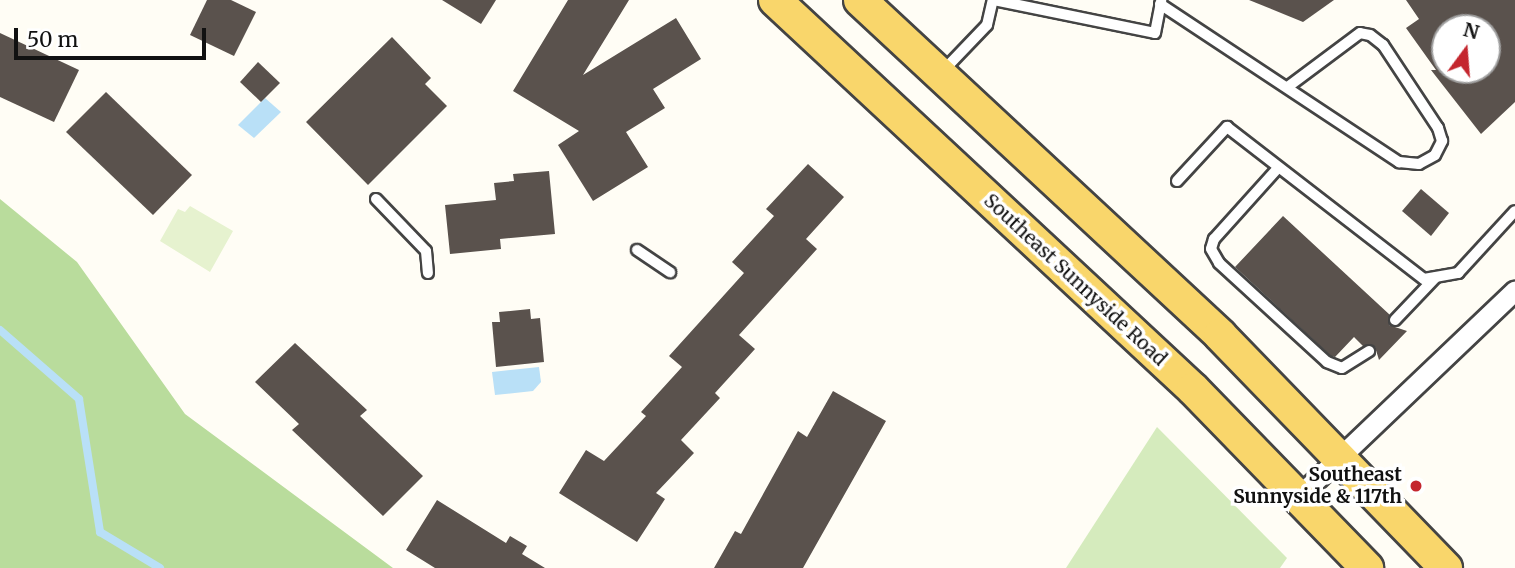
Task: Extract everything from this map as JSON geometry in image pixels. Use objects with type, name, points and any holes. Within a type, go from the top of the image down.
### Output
[{"type":"main road","name":"Southeast Sunnyside Road","points":[[775,0],[1193,389],[1367,568]]},
{"type":"main road","points":[[860,0],[1220,335],[1446,568]]},
{"type":"street","points":[[1299,496],[1515,290]]},
{"type":"lane","points":[[940,75],[986,25],[994,0],[1155,33],[1161,2],[1399,162],[1419,164],[1435,155],[1442,141],[1438,128],[1383,45],[1370,35],[1360,33],[1289,86]]},
{"type":"lane","points":[[1177,181],[1227,127],[1400,264],[1424,279],[1458,273],[1515,211]]},
{"type":"lane","points":[[1278,168],[1218,234],[1212,249],[1219,263],[1327,362],[1342,368],[1369,351]]},
{"type":"lane","points":[[376,199],[426,251],[428,273]]},
{"type":"lane","points":[[637,250],[670,272]]},
{"type":"lane","points":[[1395,320],[1437,277]]},
{"type":"green space","points":[[0,199],[77,262],[185,414],[393,568],[0,568]]},
{"type":"green space","points":[[190,206],[233,231],[210,272],[160,241],[178,209],[185,212]]},
{"type":"green space","points":[[1157,427],[1287,558],[1280,568],[1066,568]]},
{"type":"water","points":[[265,98],[281,112],[254,138],[238,125]]},
{"type":"water","points":[[539,367],[541,382],[533,391],[495,395],[492,372]]},
{"type":"building","points":[[207,0],[231,0],[256,12],[234,56],[190,35]]},
{"type":"building","points":[[442,0],[496,0],[481,24]]},
{"type":"building","points":[[568,0],[629,0],[583,75],[676,18],[701,59],[653,89],[665,108],[626,132],[648,167],[593,201],[558,145],[579,131],[513,91]]},
{"type":"building","points":[[1249,0],[1334,0],[1303,22]]},
{"type":"building","points":[[1406,0],[1515,0],[1515,102],[1481,134],[1442,84],[1501,84],[1501,14],[1431,14],[1431,63],[1406,28],[1419,19]]},
{"type":"building","points":[[0,33],[79,70],[54,122],[0,97]]},
{"type":"building","points":[[392,37],[431,78],[425,84],[447,106],[368,185],[306,122]]},
{"type":"building","points":[[258,62],[280,83],[261,102],[240,82]]},
{"type":"building","points":[[106,92],[192,175],[153,215],[66,132]]},
{"type":"building","points":[[808,164],[844,197],[806,239],[817,249],[739,335],[755,349],[715,393],[720,398],[681,440],[694,453],[656,493],[665,499],[637,542],[559,493],[586,450],[604,461],[646,416],[641,412],[682,367],[669,356],[744,273],[732,262],[774,216],[766,209]]},
{"type":"building","points":[[549,171],[555,234],[500,239],[501,249],[450,254],[445,205],[496,200],[494,183],[514,181],[513,174]]},
{"type":"building","points":[[1421,189],[1449,213],[1431,236],[1402,211]]},
{"type":"building","points":[[1283,216],[1390,315],[1389,325],[1407,331],[1379,360],[1375,347],[1363,346],[1354,337],[1335,357],[1331,356],[1235,267]]},
{"type":"building","points":[[530,309],[531,319],[540,318],[544,362],[496,367],[492,322],[500,322],[499,312]]},
{"type":"building","points":[[295,343],[367,410],[360,416],[423,476],[383,516],[292,430],[299,424],[255,382]]},
{"type":"building","points":[[833,391],[886,421],[803,568],[714,568],[735,531],[741,534],[798,431],[807,437]]},
{"type":"building","points":[[437,500],[506,543],[510,536],[527,546],[522,554],[545,568],[435,568],[406,550]]},
{"type":"waterway","points":[[0,330],[79,399],[100,532],[160,568]]},
{"type":"place","name":"Southeast Sunnyside & 117th","points":[[1416,486]]}]
